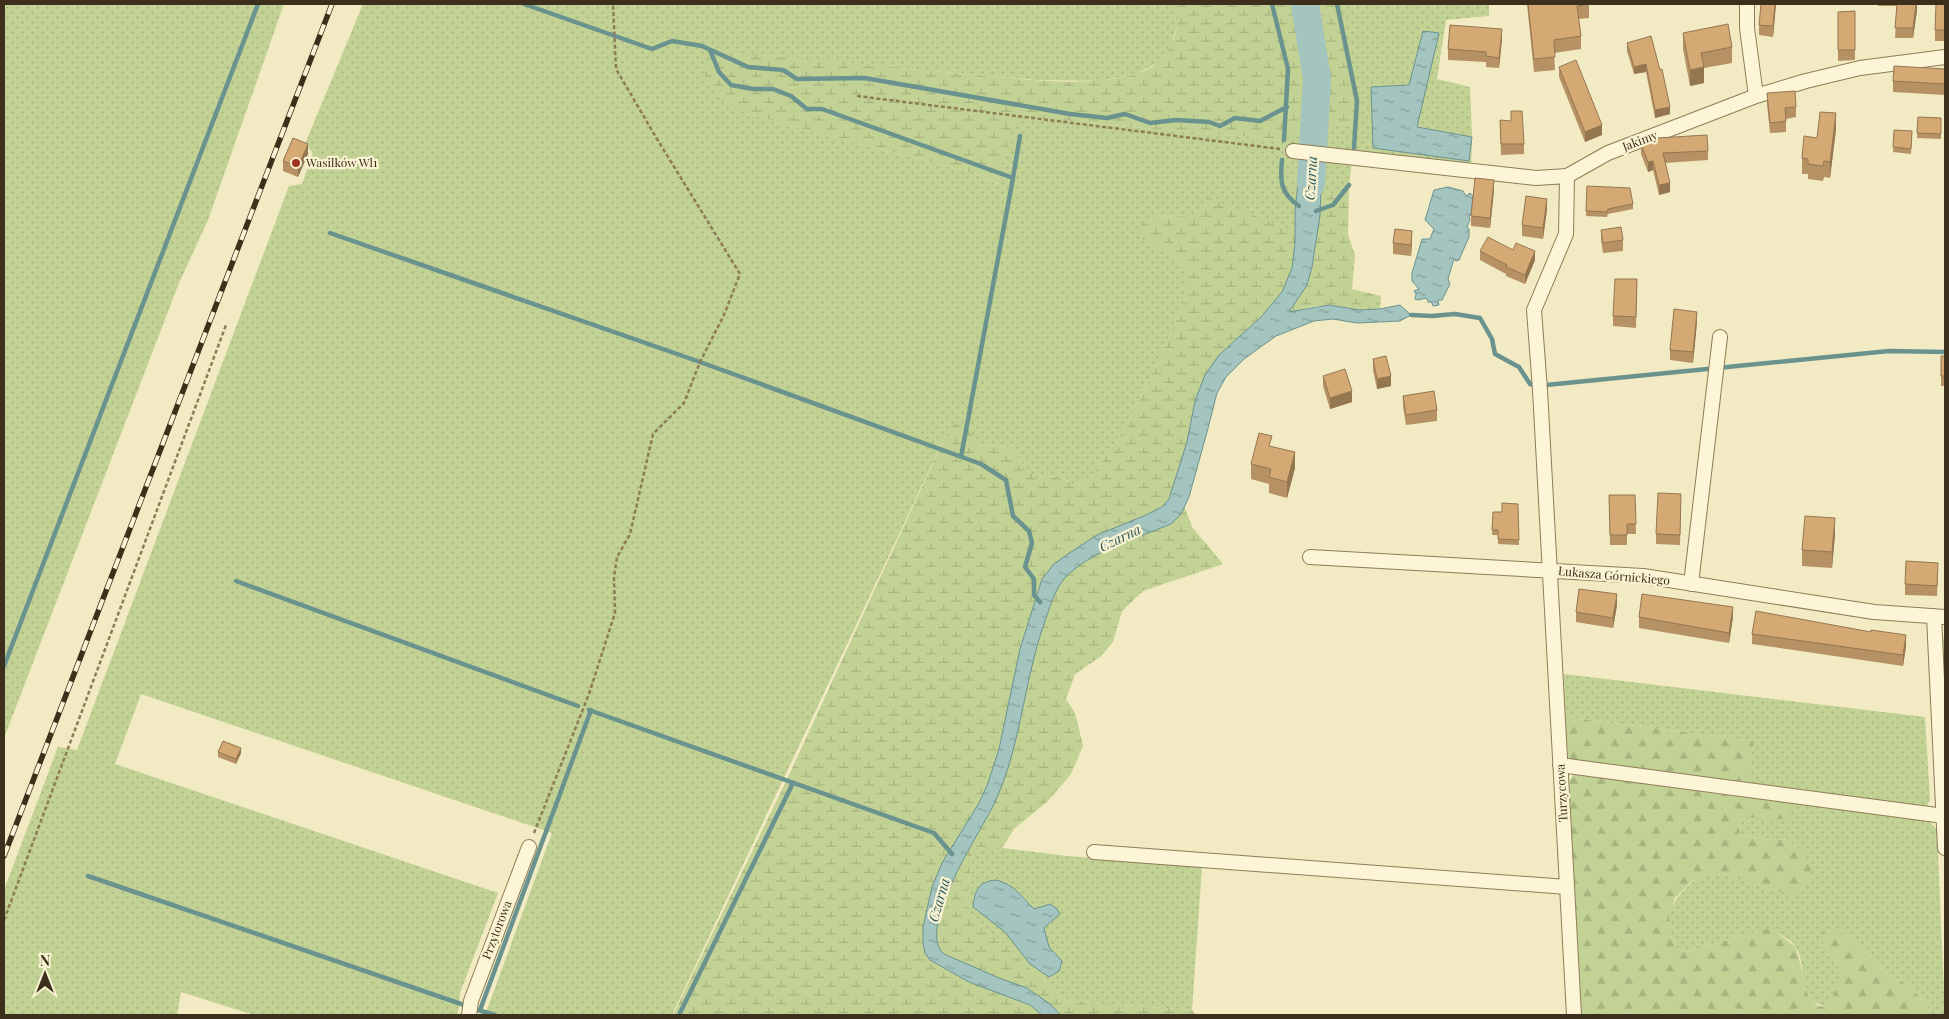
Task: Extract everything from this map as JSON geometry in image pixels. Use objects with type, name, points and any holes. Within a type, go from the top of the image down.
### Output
[{"type":"street","points":[[1747,4],[1746,28],[1756,96]]},
{"type":"street","name":"Jakimy","points":[[1293,151],[1536,178],[1567,176],[1608,153],[1756,96],[1860,68],[1945,57]]},
{"type":"street","name":"Turzycowa","points":[[1567,176],[1566,234],[1534,310],[1574,1015]]},
{"type":"street","points":[[1691,584],[1720,336]]},
{"type":"street","name":"Łukasza Górnickiego","points":[[1310,557],[1643,576],[1874,612],[1940,617]]},
{"type":"street","points":[[1940,617],[1945,848]]},
{"type":"street","points":[[1560,765],[1944,816]]},
{"type":"street","name":"Przytorowa","points":[[469,1015],[471,1001],[529,846]]},
{"type":"street","points":[[1094,852],[1567,887]]},
{"type":"path","points":[[529,846],[589,694],[615,614],[614,577],[617,556],[630,534],[653,434],[684,403],[700,362],[724,314],[740,274],[616,69],[613,4]]},
{"type":"path","points":[[857,96],[1293,151]]},
{"type":"path","points":[[4,920],[226,325]]},
{"type":"green space","points":[[4,4],[284,4],[208,220],[179,283],[4,738]]},
{"type":"green space","points":[[363,4],[1177,4],[1179,19],[1170,50],[1159,62],[1136,74],[1102,81],[1036,80],[710,51],[746,113],[973,173],[998,184],[1015,117],[1284,140],[1315,120],[1356,126],[1357,101],[1337,4],[1489,4],[1489,16],[1446,20],[1437,79],[1470,87],[1471,174],[1352,162],[1349,185],[1306,236],[1193,216],[1152,217],[1142,239],[1186,265],[1186,297],[1126,427],[1090,478],[1075,485],[1057,476],[1035,478],[1008,447],[976,444],[951,424],[672,1015],[485,1015],[552,833],[141,694],[115,764],[498,893],[460,993],[458,1015],[254,1015],[181,992],[177,1015],[4,1015],[4,890],[58,747],[77,750],[289,186],[302,184],[313,153],[305,144]]},
{"type":"green space","points":[[1177,4],[1337,4],[1357,101],[1356,126],[1315,120],[1284,140],[1015,117],[999,184],[973,173],[746,113],[718,99],[703,71],[710,50],[1029,80],[1096,81],[1135,74],[1156,64],[1170,48],[1174,38],[1178,16]]},
{"type":"green space","points":[[1349,185],[1348,235],[1355,255],[1352,289],[1381,296],[1380,309],[1359,310],[1329,305],[1310,307],[1289,313],[1212,381],[1182,500],[1192,527],[1223,564],[1143,591],[1122,611],[1113,642],[1100,657],[1075,674],[1066,699],[1075,713],[1083,746],[1071,774],[1048,801],[1014,829],[1002,848],[973,848],[966,910],[1066,1001],[1192,1010],[1196,1015],[673,1015],[790,773],[951,424],[969,424],[976,444],[1008,447],[1035,478],[1057,476],[1075,485],[1090,478],[1126,427],[1186,297],[1186,265],[1142,239],[1137,228],[1152,217],[1193,216],[1208,197],[1306,236],[1310,193],[1334,195]]},
{"type":"green space","points":[[1940,638],[1945,639],[1945,729]]},
{"type":"green space","points":[[1564,674],[1925,717],[1930,800],[1926,808],[1747,784],[1754,741],[1565,717]]},
{"type":"green space","points":[[1565,717],[1754,741],[1747,784],[1576,762],[1568,757]]},
{"type":"green space","points":[[1575,773],[1723,795],[1767,799],[1791,808],[1792,818],[1744,817],[1738,825],[1741,836],[1788,840],[1805,853],[1812,871],[1806,887],[1793,893],[1775,891],[1733,877],[1705,874],[1692,881],[1675,898],[1669,918],[1671,937],[1676,948],[1688,952],[1771,928],[1796,947],[1808,995],[1818,1006],[1828,1007],[1842,975],[1838,964],[1828,956],[1819,934],[1829,928],[1841,929],[1887,973],[1909,986],[1933,1015],[1581,1015],[1569,781]]},
{"type":"green space","points":[[1767,799],[1929,820],[1937,830],[1945,1015],[1933,1015],[1909,986],[1887,973],[1841,929],[1828,956],[1838,964],[1842,975],[1829,1007],[1819,1004],[1812,999],[1807,992],[1800,955],[1796,947],[1772,929],[1737,937],[1688,952],[1676,948],[1672,939],[1669,922],[1672,907],[1681,893],[1700,876],[1717,874],[1775,891],[1812,871],[1805,854],[1788,840],[1741,836],[1738,825],[1744,817],[1761,817]]},
{"type":"green space","points":[[973,848],[1002,848],[1068,856],[1202,867],[1192,1010],[1066,1001],[966,910]]},
{"type":"water","points":[[1423,31],[1439,33],[1417,127],[1472,137],[1469,161],[1373,148],[1371,87],[1409,85]]},
{"type":"water","points":[[1301,159],[1322,161],[1320,215],[1312,267],[1307,285],[1289,312],[1329,305],[1359,310],[1380,309],[1400,305],[1411,315],[1400,321],[1357,323],[1333,319],[1314,321],[1276,336],[1244,359],[1226,377],[1217,393],[1189,497],[1181,514],[1171,524],[1100,553],[1074,569],[1057,589],[1037,647],[1010,762],[993,806],[964,858],[943,903],[938,924],[937,942],[944,954],[1027,988],[1050,1004],[1061,1015],[1042,1015],[1030,1005],[969,982],[930,960],[925,953],[923,927],[932,887],[942,863],[979,803],[988,783],[999,749],[1020,649],[1042,579],[1054,564],[1097,535],[1162,507],[1169,499],[1187,442],[1195,401],[1205,375],[1219,355],[1261,317],[1282,292],[1292,268],[1295,243],[1295,210]]},
{"type":"water","points":[[1448,187],[1463,191],[1466,196],[1470,193],[1473,196],[1471,215],[1469,216],[1470,220],[1467,227],[1469,229],[1469,237],[1459,260],[1456,261],[1454,259],[1448,279],[1450,284],[1442,300],[1438,300],[1439,305],[1433,306],[1431,301],[1429,303],[1426,298],[1415,299],[1416,294],[1414,291],[1419,289],[1412,281],[1412,273],[1422,239],[1430,239],[1434,229],[1425,220],[1434,190]]},
{"type":"water","points":[[996,880],[1017,891],[1034,909],[1050,904],[1056,908],[1060,914],[1044,928],[1049,947],[1062,961],[1059,971],[1049,977],[1030,964],[1005,932],[973,907],[976,892],[981,885]]},
{"type":"building","points":[[1528,4],[1589,4],[1577,6],[1581,36],[1554,40],[1555,57],[1534,59]]},
{"type":"building","points":[[1761,4],[1775,4],[1773,26],[1759,25]]},
{"type":"building","points":[[1897,4],[1916,4],[1913,28],[1895,28]]},
{"type":"building","points":[[1936,4],[1945,4],[1945,30],[1935,30]]},
{"type":"building","points":[[1855,11],[1855,50],[1838,50],[1838,12]]},
{"type":"building","points":[[1728,24],[1732,47],[1701,53],[1704,67],[1690,70],[1683,33]]},
{"type":"building","points":[[1450,25],[1502,29],[1499,58],[1486,56],[1486,52],[1448,49]]},
{"type":"building","points":[[1651,36],[1660,70],[1662,69],[1670,107],[1655,110],[1646,64],[1634,67],[1627,43]]},
{"type":"building","points":[[1576,60],[1602,125],[1585,132],[1559,67]]},
{"type":"building","points":[[1894,66],[1945,69],[1945,84],[1893,81]]},
{"type":"building","points":[[1795,91],[1796,107],[1785,108],[1786,121],[1770,123],[1767,93]]},
{"type":"building","points":[[1511,111],[1522,111],[1524,144],[1501,144],[1500,120],[1511,121]]},
{"type":"building","points":[[1820,112],[1836,113],[1830,162],[1824,161],[1823,166],[1808,164],[1808,159],[1802,158],[1804,136],[1817,138]]},
{"type":"building","points":[[1918,117],[1941,118],[1941,134],[1917,133]]},
{"type":"building","points":[[1894,130],[1912,131],[1911,149],[1893,147]]},
{"type":"building","points":[[1707,135],[1708,151],[1663,153],[1670,183],[1659,185],[1653,161],[1648,162],[1641,144],[1657,138]]},
{"type":"building","points":[[293,138],[308,144],[298,167],[283,161]]},
{"type":"building","points":[[1475,178],[1494,180],[1490,218],[1471,216]]},
{"type":"building","points":[[1587,186],[1630,188],[1633,204],[1608,209],[1607,212],[1586,211]]},
{"type":"building","points":[[1526,196],[1547,199],[1543,228],[1522,225]]},
{"type":"building","points":[[1621,227],[1623,240],[1603,243],[1601,230]]},
{"type":"building","points":[[1395,229],[1412,231],[1411,245],[1393,243]]},
{"type":"building","points":[[1488,237],[1513,250],[1516,243],[1535,251],[1525,275],[1506,267],[1507,265],[1480,251]]},
{"type":"building","points":[[1615,279],[1637,279],[1636,317],[1613,316]]},
{"type":"building","points":[[1674,309],[1697,312],[1693,352],[1670,350]]},
{"type":"building","points":[[1386,356],[1391,376],[1377,379],[1373,359]]},
{"type":"building","points":[[1941,356],[1945,356],[1945,376],[1941,376]]},
{"type":"building","points":[[1345,369],[1352,391],[1330,398],[1323,376]]},
{"type":"building","points":[[1434,391],[1437,410],[1406,415],[1403,396]]},
{"type":"building","points":[[1259,433],[1272,436],[1269,446],[1295,452],[1287,482],[1269,477],[1271,469],[1251,464]]},
{"type":"building","points":[[1658,493],[1681,494],[1680,535],[1656,534]]},
{"type":"building","points":[[1609,495],[1635,495],[1636,524],[1627,524],[1627,535],[1610,535]]},
{"type":"building","points":[[1502,503],[1518,504],[1519,540],[1498,539],[1498,530],[1492,530],[1493,512],[1502,512]]},
{"type":"building","points":[[1805,516],[1835,518],[1832,552],[1802,550]]},
{"type":"building","points":[[1906,561],[1938,563],[1937,586],[1905,584]]},
{"type":"building","points":[[1579,589],[1617,594],[1613,618],[1576,612]]},
{"type":"building","points":[[1642,594],[1733,607],[1729,633],[1639,617]]},
{"type":"building","points":[[1756,611],[1871,632],[1871,630],[1906,635],[1903,655],[1752,634]]},
{"type":"building","points":[[223,741],[241,748],[236,759],[218,752]]},
{"type":"waterway","points":[[4,666],[258,4]]},
{"type":"waterway","points":[[524,4],[652,49],[672,41],[702,46],[748,67],[783,70],[797,79],[865,78],[1070,114],[1107,118],[1125,114],[1150,123],[1176,120],[1209,122],[1220,126],[1235,118],[1260,121],[1287,107]]},
{"type":"waterway","points":[[1272,4],[1288,69],[1284,140]]},
{"type":"waterway","name":"Czarna","points":[[1305,4],[1317,79],[1311,184]]},
{"type":"waterway","points":[[1337,4],[1357,101],[1354,148]]},
{"type":"waterway","points":[[710,50],[719,72],[731,85],[753,89],[773,89],[791,96],[807,109],[822,109],[1013,178],[961,457]]},
{"type":"waterway","points":[[1013,178],[1020,136]]},
{"type":"waterway","points":[[1282,160],[1281,180],[1283,186],[1288,196],[1299,206]]},
{"type":"waterway","points":[[1316,211],[1333,205],[1349,185]]},
{"type":"waterway","points":[[330,233],[700,362],[981,464],[1006,480],[1013,516],[1029,531],[1032,543],[1025,567],[1034,579],[1034,595],[1040,602]]},
{"type":"waterway","points":[[1411,315],[1455,314],[1480,318],[1492,339],[1495,354],[1519,367],[1530,384],[1534,385]]},
{"type":"waterway","points":[[1546,385],[1889,351],[1945,352]]},
{"type":"waterway","points":[[236,581],[578,706]]},
{"type":"waterway","points":[[589,710],[934,833],[952,854]]},
{"type":"waterway","points":[[480,1010],[591,710]]},
{"type":"waterway","points":[[679,1015],[793,783]]},
{"type":"waterway","points":[[88,876],[464,1005]]},
{"type":"waterway","points":[[478,1010],[495,1015]]},
{"type":"railway","points":[[4,856],[332,4]]},
{"type":"place","name":"Wasilków Wl1","points":[[296,163]]}]
